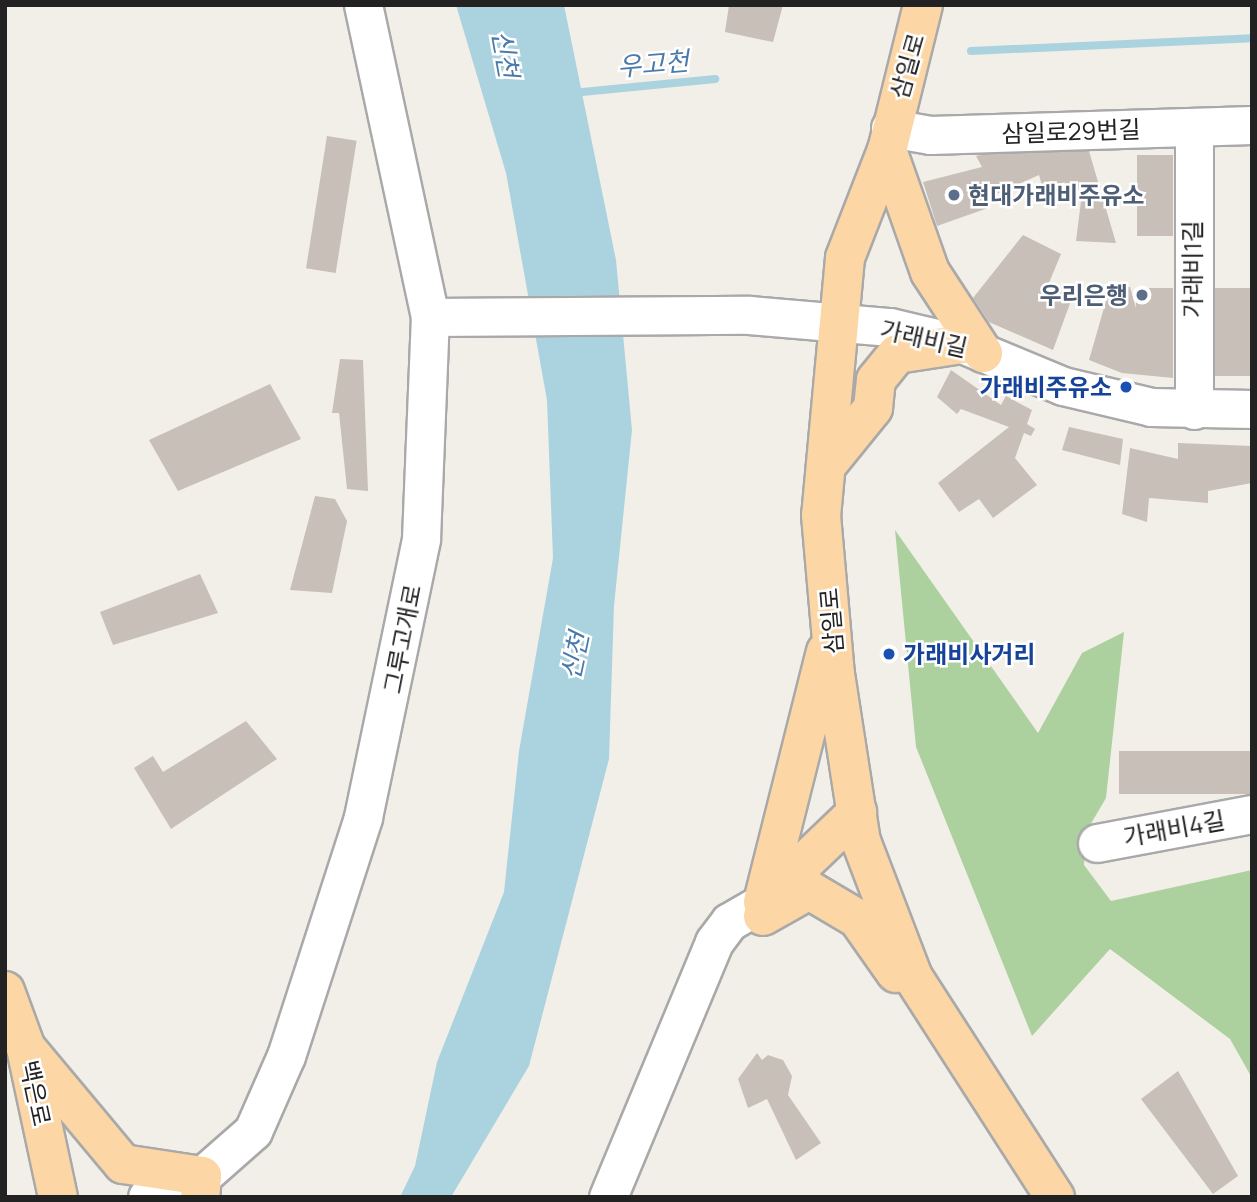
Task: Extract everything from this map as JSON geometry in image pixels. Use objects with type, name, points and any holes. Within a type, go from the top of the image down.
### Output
[{"type":"main road","name":"삼일로","points":[[923,5],[888,139],[845,258],[821,515],[831,630],[861,841],[913,976],[951,1040],[1055,1197]]},
{"type":"main road","points":[[826,466],[873,408],[876,380],[897,354],[973,349],[930,272],[888,139]]},
{"type":"main road","points":[[763,909],[831,630]]},
{"type":"main road","points":[[763,909],[857,812]]},
{"type":"main road","points":[[763,909],[809,890],[858,919],[951,1040]]},
{"type":"main road","name":"백은로","points":[[5,991],[26,1048],[58,1197]]},
{"type":"main road","points":[[26,1048],[122,1164],[201,1187]]},
{"type":"street","name":"그루고개로","points":[[147,1197],[201,1187],[253,1131],[286,1056],[363,817],[421,539],[443,317],[363,5]]},
{"type":"street","name":"삼일로29번길","points":[[888,139],[930,135],[1252,125]]},
{"type":"street","name":"가래비1길","points":[[1194,127],[1194,410]]},
{"type":"street","name":"가래비길","points":[[443,317],[694,316],[890,327],[973,349],[1063,386],[1151,407],[1194,410],[1252,409]]},
{"type":"street","name":"가래비4길","points":[[1097,843],[1252,814]]},
{"type":"street","points":[[608,1197],[714,942],[729,922],[763,909]]},
{"type":"green space","points":[[895,530],[1038,733],[1082,653],[1124,632],[1106,798],[1086,832],[1084,865],[1111,901],[1252,870],[1252,1078],[1230,1039],[1110,949],[1032,1036],[916,747]]},
{"type":"water","name":"신천","points":[[456,5],[564,5],[616,260],[632,430],[614,606],[609,759],[529,1066],[451,1197],[400,1197],[415,1166],[437,1062],[504,892],[519,751],[553,558],[547,400],[506,173]]},
{"type":"building","points":[[729,5],[783,5],[773,42],[725,32]]},
{"type":"building","points":[[327,136],[357,141],[336,273],[306,268]]},
{"type":"building","points":[[1089,151],[1116,243],[1076,241],[1082,193],[1048,204],[1065,182],[1043,189],[1039,175],[985,199],[988,208],[937,226],[923,182],[982,167],[976,156],[984,154]]},
{"type":"building","points":[[1137,155],[1173,155],[1173,236],[1137,236]]},
{"type":"building","points":[[1023,235],[1061,254],[1046,290],[1076,287],[1053,350],[989,322],[973,298]]},
{"type":"building","points":[[1110,287],[1130,287],[1136,308],[1136,288],[1173,288],[1173,378],[1122,373],[1089,360]]},
{"type":"building","points":[[1215,288],[1252,288],[1252,376],[1215,376]]},
{"type":"building","points":[[340,359],[363,360],[368,491],[347,489],[339,413],[332,413]]},
{"type":"building","points":[[951,370],[1001,405],[1006,396],[1032,410],[1027,424],[1035,429],[1031,436],[1024,433],[1015,458],[1037,485],[993,518],[979,499],[959,512],[938,483],[1009,427],[961,409],[957,414],[937,397]]},
{"type":"building","points":[[270,384],[301,439],[178,491],[149,440]]},
{"type":"building","points":[[1069,427],[1123,439],[1120,465],[1062,450]]},
{"type":"building","points":[[1178,443],[1252,446],[1252,483],[1208,491],[1208,503],[1149,498],[1147,522],[1122,514],[1130,448],[1178,459]]},
{"type":"building","points":[[315,496],[335,499],[347,521],[332,593],[290,590]]},
{"type":"building","points":[[200,574],[218,613],[113,645],[100,612]]},
{"type":"building","points":[[246,721],[277,759],[171,829],[134,768],[153,756],[163,772]]},
{"type":"building","points":[[1119,751],[1252,751],[1252,794],[1119,794]]},
{"type":"building","points":[[757,1053],[762,1060],[768,1055],[783,1060],[792,1076],[788,1095],[821,1143],[796,1160],[767,1099],[748,1108],[738,1079]]},
{"type":"building","points":[[1178,1071],[1238,1176],[1213,1194],[1141,1099]]},
{"type":"waterway","name":"우고천","points":[[971,51],[1252,38]]},
{"type":"waterway","name":"우고천","points":[[572,93],[715,79]]},
{"type":"place","name":"현대가래비주유소","points":[[954,195]]},
{"type":"place","name":"우리은행","points":[[1142,295]]},
{"type":"place","name":"가래비주유소","points":[[1126,387]]},
{"type":"place","name":"가래비사거리","points":[[889,654]]}]
